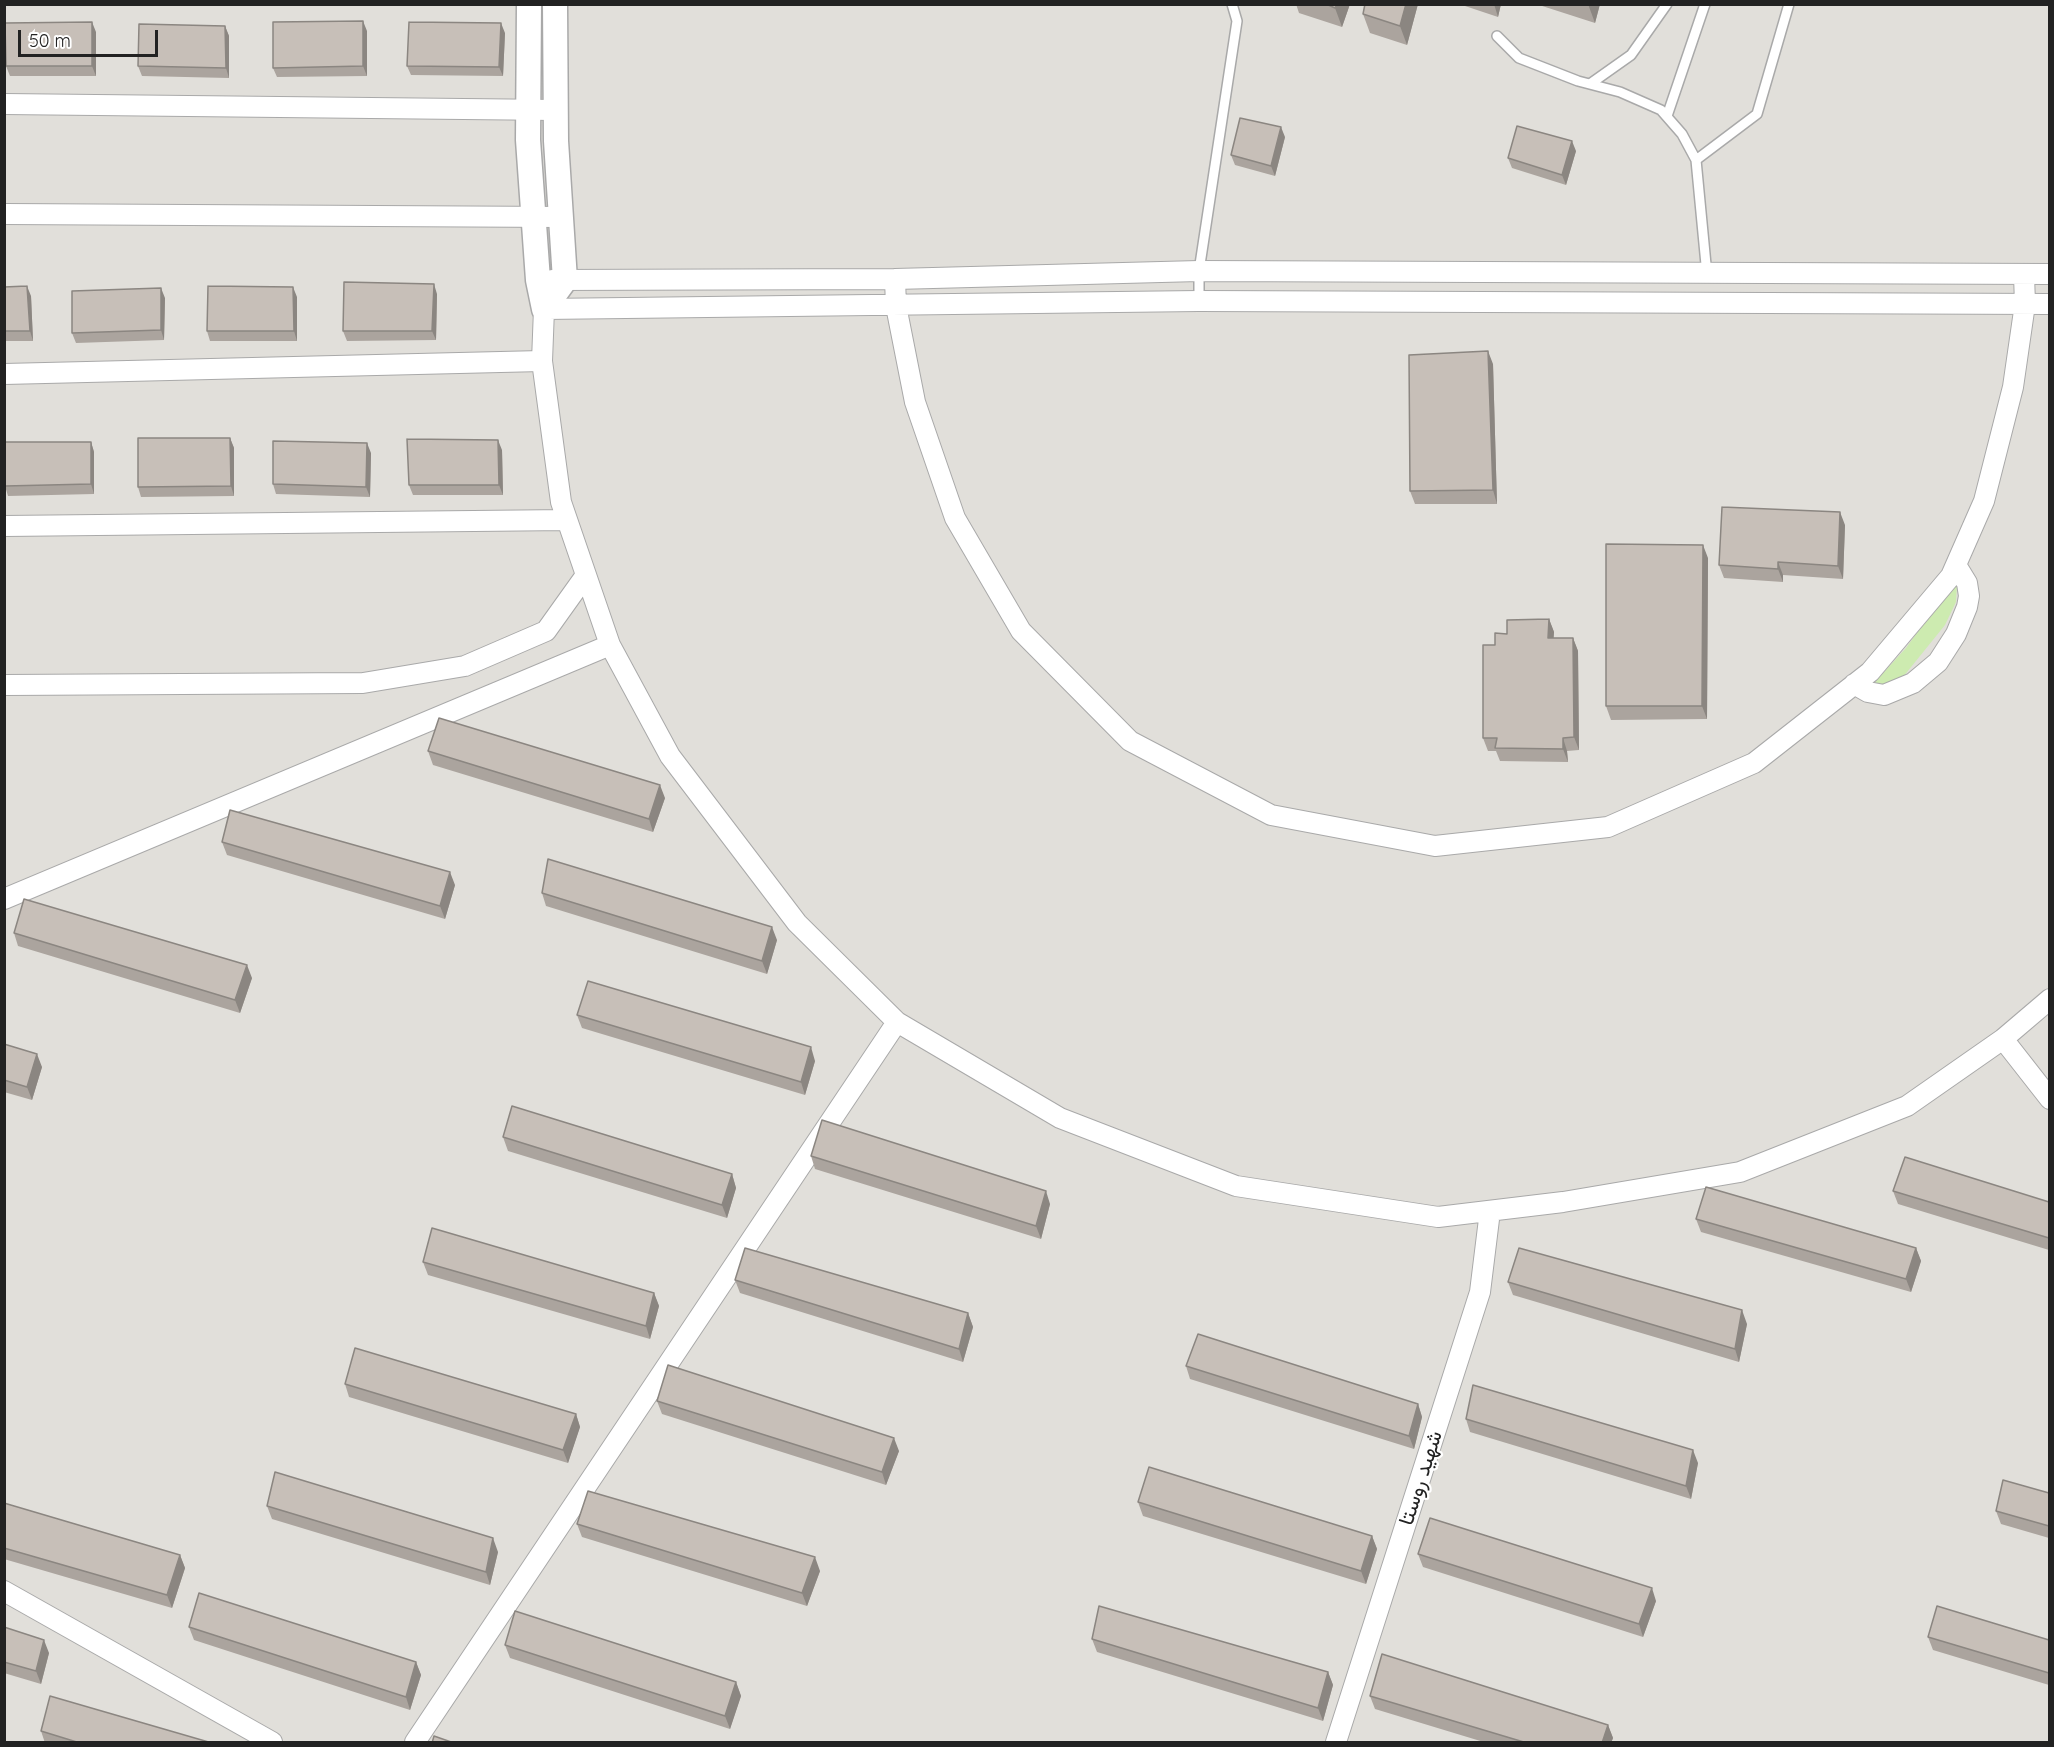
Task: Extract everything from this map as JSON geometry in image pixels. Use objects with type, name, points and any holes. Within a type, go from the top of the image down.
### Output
[{"type":"street","points":[[529,4],[527,110],[532,217],[538,280],[544,309],[542,361],[561,502],[610,645],[670,756],[797,923],[897,1022],[1060,1118],[1236,1186],[1438,1217],[1563,1202],[1740,1172],[1907,1106],[2003,1039],[2049,999]]},
{"type":"street","points":[[544,309],[565,280],[555,110],[555,4]]},
{"type":"street","points":[[4,104],[555,110]]},
{"type":"street","points":[[4,214],[561,217]]},
{"type":"street","points":[[538,280],[895,279],[1199,270],[1707,275],[2049,274]]},
{"type":"street","points":[[895,279],[896,306],[915,402],[955,518],[1021,631],[1130,741],[1271,815],[1435,846],[1608,827],[1754,763],[1870,672],[1951,576],[1984,501],[2013,387],[2025,304],[2024,274]]},
{"type":"street","points":[[544,309],[1199,301],[2049,304]]},
{"type":"street","points":[[4,374],[542,361]]},
{"type":"street","points":[[4,526],[567,520]]},
{"type":"street","points":[[1854,684],[1868,692],[1884,695],[1913,683],[1938,662],[1956,634],[1968,607],[1967,583],[1956,565]]},
{"type":"street","points":[[4,685],[363,683],[465,666],[546,631],[586,575]]},
{"type":"street","points":[[4,899],[610,645]]},
{"type":"street","points":[[415,1743],[897,1022]]},
{"type":"street","points":[[2003,1039],[2049,1099]]},
{"type":"street","name":"شهید روستا","points":[[1336,1743],[1480,1292],[1490,1211]]},
{"type":"street","points":[[4,1591],[272,1743]]},
{"type":"lane","points":[[1199,301],[1199,270],[1237,21],[1232,4]]},
{"type":"lane","points":[[1590,84],[1631,56],[1666,4]]},
{"type":"lane","points":[[1667,116],[1705,4]]},
{"type":"lane","points":[[1696,160],[1756,114],[1789,4]]},
{"type":"lane","points":[[1497,36],[1519,58],[1590,84],[1620,92],[1661,110],[1667,116],[1682,134],[1696,160],[1707,275]]},
{"type":"shaded area","points":[[5,5],[2049,5],[2049,1742],[5,1742]]},
{"type":"green space","points":[[1955,580],[1956,602],[1945,625],[1903,677],[1889,684],[1877,686],[1874,683],[1906,648]]},
{"type":"building","points":[[1365,4],[1406,4],[1400,26],[1363,14]]},
{"type":"building","points":[[363,21],[363,66],[273,68],[273,22]]},
{"type":"building","points":[[92,22],[92,66],[6,66],[5,23]]},
{"type":"building","points":[[409,22],[501,23],[499,67],[407,66]]},
{"type":"building","points":[[139,24],[225,26],[226,68],[138,66]]},
{"type":"building","points":[[1240,118],[1281,127],[1271,166],[1231,155]]},
{"type":"building","points":[[1517,126],[1572,141],[1562,175],[1508,158]]},
{"type":"building","points":[[344,282],[434,284],[432,331],[343,331]]},
{"type":"building","points":[[27,286],[30,331],[4,331],[4,287]]},
{"type":"building","points":[[208,286],[293,287],[294,331],[207,331]]},
{"type":"building","points":[[161,288],[161,330],[72,333],[72,291]]},
{"type":"building","points":[[1488,351],[1493,490],[1410,491],[1409,355]]},
{"type":"building","points":[[138,438],[230,438],[231,486],[138,487]]},
{"type":"building","points":[[407,439],[498,440],[499,485],[409,485]]},
{"type":"building","points":[[273,441],[367,443],[366,487],[273,484]]},
{"type":"building","points":[[5,442],[91,442],[91,484],[5,486]]},
{"type":"building","points":[[1722,507],[1840,512],[1838,566],[1778,562],[1778,569],[1719,565]]},
{"type":"building","points":[[1606,544],[1703,545],[1702,706],[1606,706]]},
{"type":"building","points":[[1549,619],[1548,638],[1573,638],[1574,737],[1563,738],[1563,749],[1495,748],[1497,738],[1483,738],[1483,645],[1495,645],[1495,633],[1507,634],[1507,620]]},
{"type":"building","points":[[439,718],[660,785],[649,819],[428,751]]},
{"type":"building","points":[[230,810],[450,872],[440,906],[222,842]]},
{"type":"building","points":[[548,859],[772,927],[762,961],[542,893]]},
{"type":"building","points":[[24,899],[247,965],[235,1000],[14,933]]},
{"type":"building","points":[[588,981],[811,1047],[801,1082],[577,1015]]},
{"type":"building","points":[[4,1044],[37,1054],[27,1087],[4,1080]]},
{"type":"building","points":[[512,1106],[732,1174],[722,1205],[503,1137]]},
{"type":"building","points":[[822,1120],[1046,1191],[1036,1226],[811,1156]]},
{"type":"building","points":[[1905,1157],[2049,1202],[2049,1238],[1893,1191]]},
{"type":"building","points":[[1706,1187],[1916,1248],[1906,1279],[1696,1219]]},
{"type":"building","points":[[432,1228],[654,1293],[646,1326],[423,1262]]},
{"type":"building","points":[[745,1248],[968,1313],[959,1349],[735,1280]]},
{"type":"building","points":[[1519,1248],[1742,1310],[1735,1349],[1508,1282]]},
{"type":"building","points":[[1198,1334],[1418,1404],[1409,1436],[1186,1366]]},
{"type":"building","points":[[355,1348],[576,1414],[563,1450],[345,1384]]},
{"type":"building","points":[[668,1365],[894,1438],[882,1472],[657,1401]]},
{"type":"building","points":[[1473,1385],[1693,1450],[1686,1486],[1466,1419]]},
{"type":"building","points":[[1149,1467],[1372,1536],[1361,1571],[1138,1502]]},
{"type":"building","points":[[275,1472],[493,1538],[486,1572],[267,1506]]},
{"type":"building","points":[[2003,1480],[2049,1493],[2049,1526],[1996,1511]]},
{"type":"building","points":[[588,1491],[815,1557],[802,1593],[577,1524]]},
{"type":"building","points":[[4,1503],[180,1555],[167,1595],[4,1548]]},
{"type":"building","points":[[1430,1518],[1652,1588],[1639,1624],[1418,1554]]},
{"type":"building","points":[[199,1593],[416,1662],[406,1697],[189,1627]]},
{"type":"building","points":[[1099,1606],[1328,1672],[1318,1708],[1092,1639]]},
{"type":"building","points":[[1937,1606],[2049,1640],[2049,1673],[1928,1637]]},
{"type":"building","points":[[515,1611],[736,1682],[725,1716],[505,1645]]},
{"type":"building","points":[[4,1627],[44,1640],[36,1671],[4,1662]]},
{"type":"building","points":[[1382,1654],[1608,1725],[1602,1743],[1527,1743],[1370,1696]]},
{"type":"building","points":[[50,1696],[212,1743],[80,1743],[41,1731]]},
{"type":"building","points":[[434,1736],[454,1743],[432,1743]]}]
